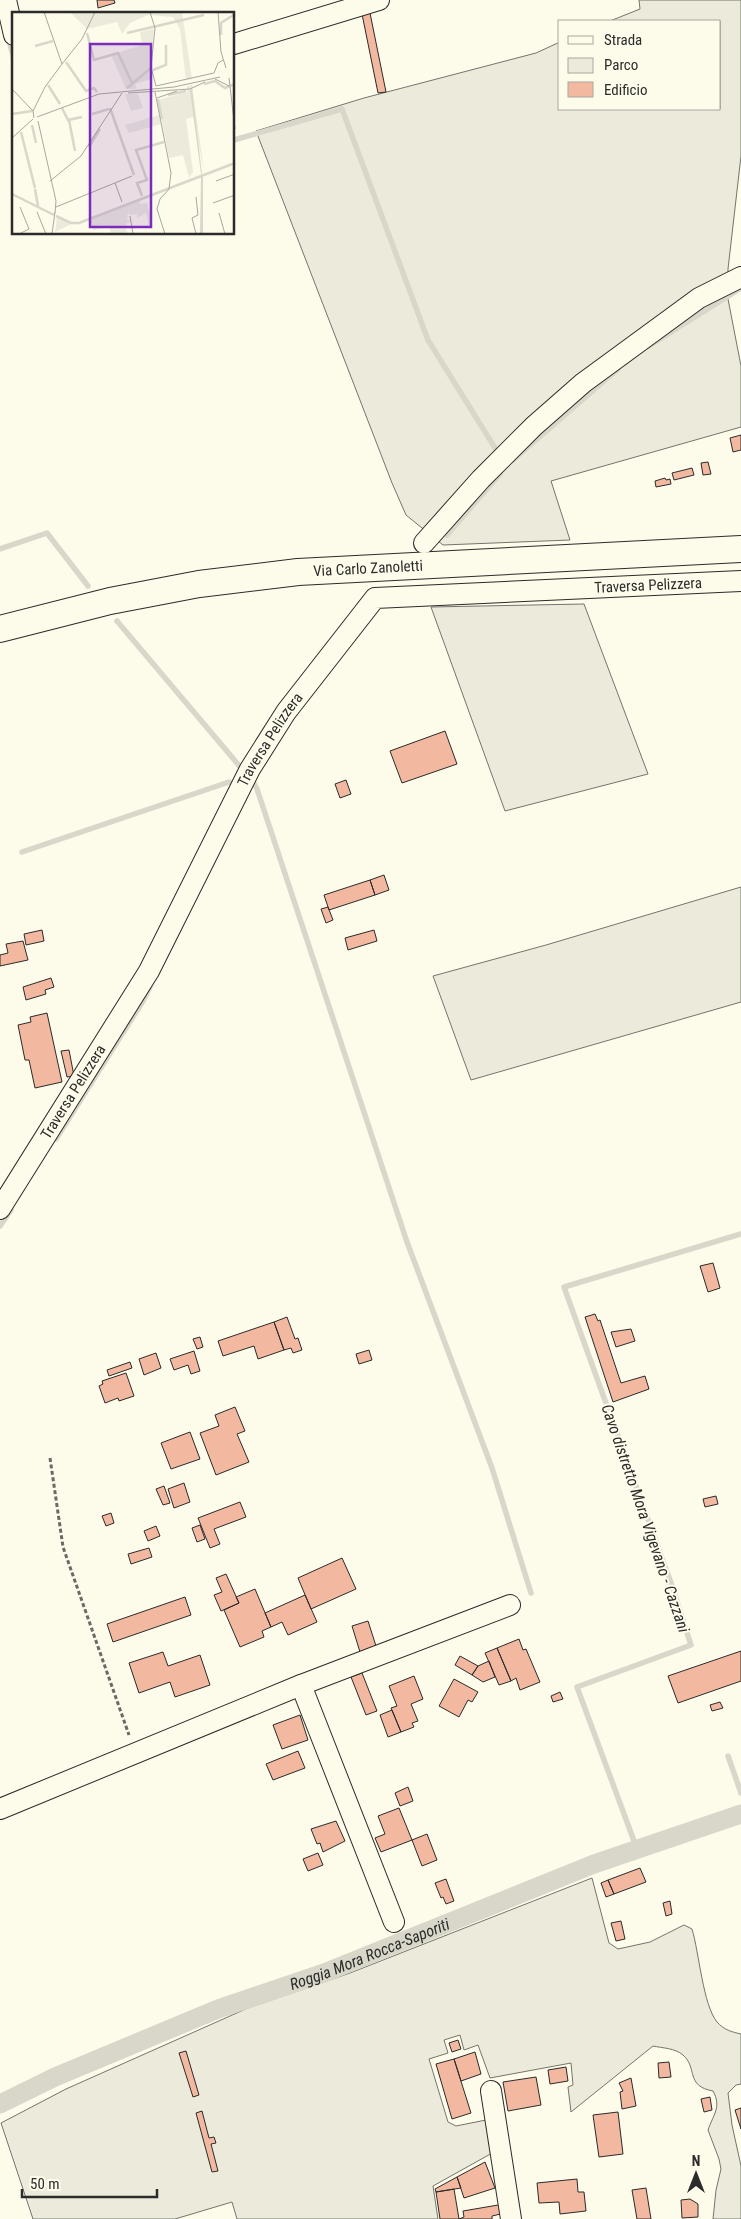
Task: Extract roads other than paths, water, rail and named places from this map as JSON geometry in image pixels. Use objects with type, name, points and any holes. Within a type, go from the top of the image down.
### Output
[{"type":"main road","name":"Via Carlo Zanoletti","points":[[0,628],[110,602],[181,588],[298,572],[741,549]]},
{"type":"street","points":[[6,0],[12,26]]},
{"type":"street","points":[[235,44],[379,0]]},
{"type":"street","points":[[424,543],[501,459],[534,426],[583,383],[699,298],[741,277]]},
{"type":"street","name":"Traversa Pelizzera","points":[[0,1209],[149,972],[250,769],[286,712],[376,598],[741,581]]},
{"type":"street","points":[[0,1809],[301,1685],[510,1605]]},
{"type":"street","points":[[301,1685],[394,1922]]},
{"type":"street","points":[[491,2091],[511,2219]]},
{"type":"waterway","points":[[8,37],[12,52]]},
{"type":"waterway","points":[[235,140],[342,109],[428,340],[500,456]]},
{"type":"waterway","points":[[649,346],[741,288]]},
{"type":"waterway","points":[[513,460],[618,369]]},
{"type":"waterway","points":[[447,535],[500,474]]},
{"type":"waterway","points":[[0,549],[47,533],[88,586]]},
{"type":"waterway","points":[[117,621],[242,769]]},
{"type":"waterway","points":[[251,778],[257,789],[407,1242],[492,1468],[531,1593]]},
{"type":"waterway","points":[[22,852],[229,782],[234,784]]},
{"type":"waterway","points":[[56,1139],[150,987]]},
{"type":"waterway","points":[[0,1226],[11,1210]]},
{"type":"waterway","name":"Cavo distretto Mora Vigevano - Cazzani","points":[[637,1849],[577,1687],[691,1645],[671,1583],[564,1287],[741,1234]]},
{"type":"waterway","points":[[728,1756],[741,1793]]},
{"type":"waterway","name":"Roggia Mora Rocca-Saporiti","points":[[0,2104],[55,2077],[218,2009],[324,1973],[594,1864],[741,1814]]}]
